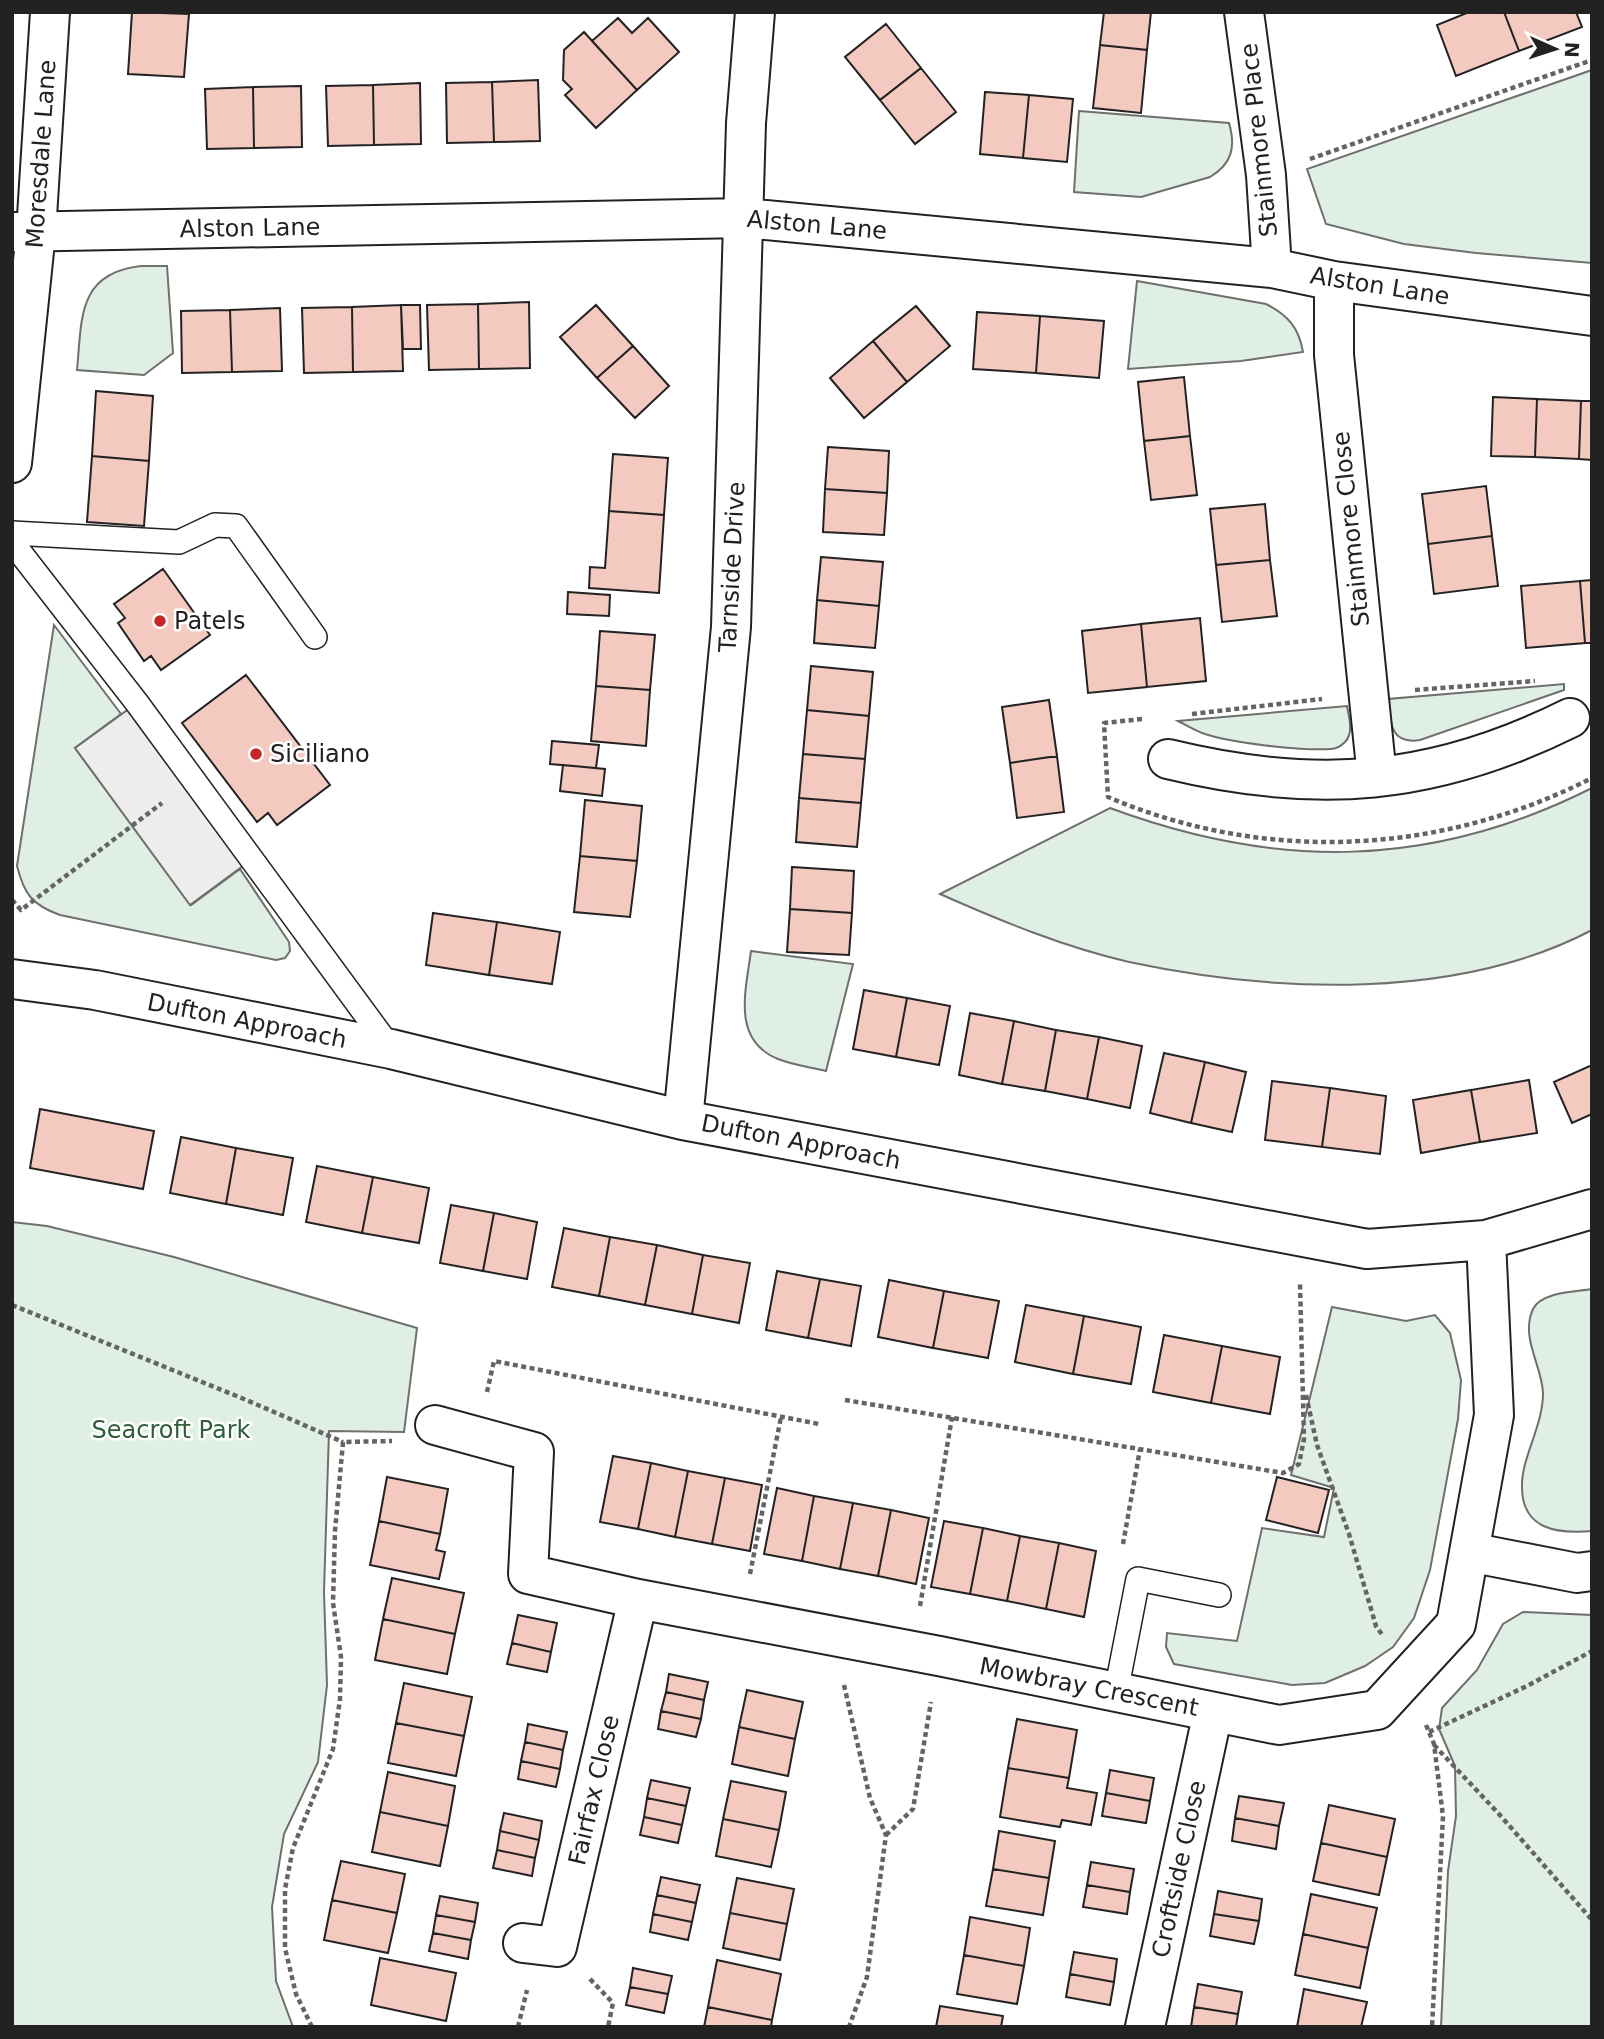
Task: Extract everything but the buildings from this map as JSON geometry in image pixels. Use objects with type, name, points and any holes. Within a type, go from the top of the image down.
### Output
[{"type":"street","name":"Moresdale Lane","points":[[12,463],[24,232],[50,12]]},
{"type":"street","name":"Tarnside Drive","points":[[683,1120],[731,627],[746,123],[755,12]]},
{"type":"street","name":"Stainmore Place","points":[[1244,12],[1266,175],[1272,268]]},
{"type":"street","name":"Alston Lane","points":[[24,232],[744,218],[1272,268],[1334,281],[1592,316]]},
{"type":"street","name":"Stainmore Close","points":[[1334,281],[1334,355],[1377,778]]},
{"type":"street","points":[[1168,759],[1258,777],[1304,781],[1377,778],[1441,767],[1486,754],[1529,738],[1570,718]]},
{"type":"street","name":"Dufton Approach","points":[[12,979],[95,990],[391,1049],[683,1120],[1367,1250],[1486,1240],[1592,1209]]},
{"type":"street","name":"Mowbray Crescent","points":[[435,1425],[534,1452],[528,1574],[741,1620],[1279,1724],[1377,1710],[1455,1624],[1494,1415],[1486,1240]]},
{"type":"street","points":[[1469,1552],[1577,1573],[1592,1571]]},
{"type":"street","name":"Fairfax Close","points":[[540,1945],[638,1599]]},
{"type":"street","name":"Croftside Close","points":[[1145,2027],[1213,1712]]},
{"type":"lane","points":[[12,533],[179,542],[215,525],[236,526],[315,637]]},
{"type":"lane","points":[[12,542],[129,692],[391,1049]]},
{"type":"lane","points":[[1116,1692],[1138,1579],[1219,1595]]},
{"type":"path","points":[[1266,175],[1592,60]]},
{"type":"path","points":[[12,900],[21,910],[192,779]]},
{"type":"path","points":[[845,1399],[1283,1473],[1299,1464],[1304,1439],[1299,1293],[1306,1238]]},
{"type":"path","points":[[12,1305],[343,1442],[402,1440],[435,1425]]},
{"type":"path","points":[[478,1437],[494,1361],[819,1424]]},
{"type":"path","points":[[1304,1385],[1317,1445],[1349,1534],[1376,1626],[1408,1676],[1434,1744],[1443,1816],[1432,2027]]},
{"type":"path","points":[[741,1620],[781,1417]]},
{"type":"path","points":[[886,1835],[913,1809],[926,1654],[952,1418]]},
{"type":"path","points":[[313,2027],[296,1994],[285,1948],[285,1889],[293,1848],[333,1749],[340,1699],[341,1657],[333,1603],[335,1531],[343,1442]]},
{"type":"path","points":[[1138,1579],[1120,1559],[1140,1449]]},
{"type":"path","points":[[833,1638],[870,1798],[886,1835],[867,1977],[849,2027]]},
{"type":"path","points":[[1429,1732],[1460,1720],[1592,1651]]},
{"type":"path","points":[[1434,1744],[1592,1920]]},
{"type":"path","points":[[540,1945],[613,2003],[608,2027]]},
{"type":"green space","points":[[1592,70],[1592,263],[1404,244],[1326,224],[1307,169]]},
{"type":"green space","points":[[1079,111],[1229,123],[1232,147],[1228,161],[1210,177],[1141,197],[1074,192]]},
{"type":"green space","points":[[141,266],[167,266],[173,353],[144,375],[77,370],[83,317],[94,289],[105,278],[120,270]]},
{"type":"green space","points":[[1137,281],[1266,304],[1291,323],[1299,336],[1303,352],[1241,361],[1128,369]]},
{"type":"green space","points":[[54,625],[121,714],[75,748],[191,905],[240,869],[289,942],[290,951],[285,958],[276,960],[60,915],[42,907],[26,891],[17,866]]},
{"type":"green space","points":[[1564,684],[1564,690],[1420,740],[1403,739],[1397,735],[1391,723],[1388,699]]},
{"type":"green space","points":[[1347,706],[1350,725],[1348,738],[1333,749],[1284,747],[1230,740],[1202,733],[1178,721]]},
{"type":"green space","points":[[1592,788],[1592,930],[1539,953],[1483,969],[1425,980],[1304,984],[1185,972],[1129,962],[1081,949],[940,894],[1110,808],[1172,828],[1233,842],[1293,850],[1353,852],[1413,846],[1472,834],[1532,815]]},
{"type":"green space","points":[[751,951],[853,964],[826,1071],[778,1059],[763,1051],[753,1040],[747,1027],[745,1012]]},
{"type":"green space","name":"Seacroft Park","points":[[12,1222],[47,1226],[174,1257],[417,1328],[404,1432],[329,1431],[324,1592],[327,1685],[318,1762],[284,1834],[272,1907],[276,1981],[293,2027],[12,2027]]},
{"type":"green space","points":[[1592,1289],[1592,1531],[1555,1530],[1535,1521],[1528,1512],[1522,1487],[1525,1465],[1540,1418],[1543,1393],[1530,1341],[1530,1320],[1533,1309],[1543,1299]]},
{"type":"green space","points":[[1332,1307],[1406,1321],[1435,1315],[1450,1333],[1461,1380],[1458,1419],[1430,1570],[1414,1618],[1393,1647],[1365,1666],[1325,1683],[1292,1685],[1174,1664],[1166,1647],[1167,1633],[1237,1641],[1262,1528],[1324,1537],[1334,1488],[1291,1475]]},
{"type":"green space","points":[[1523,1612],[1592,1615],[1592,2027],[1441,2027],[1448,1871],[1456,1816],[1455,1766],[1439,1729],[1442,1708],[1477,1670],[1503,1624]]},
{"type":"shaded area","points":[[137,703],[251,860],[190,905],[75,748]]},
{"type":"place","name":"Patels","points":[[160,621]]},
{"type":"place","name":"Siciliano","points":[[256,754]]}]
